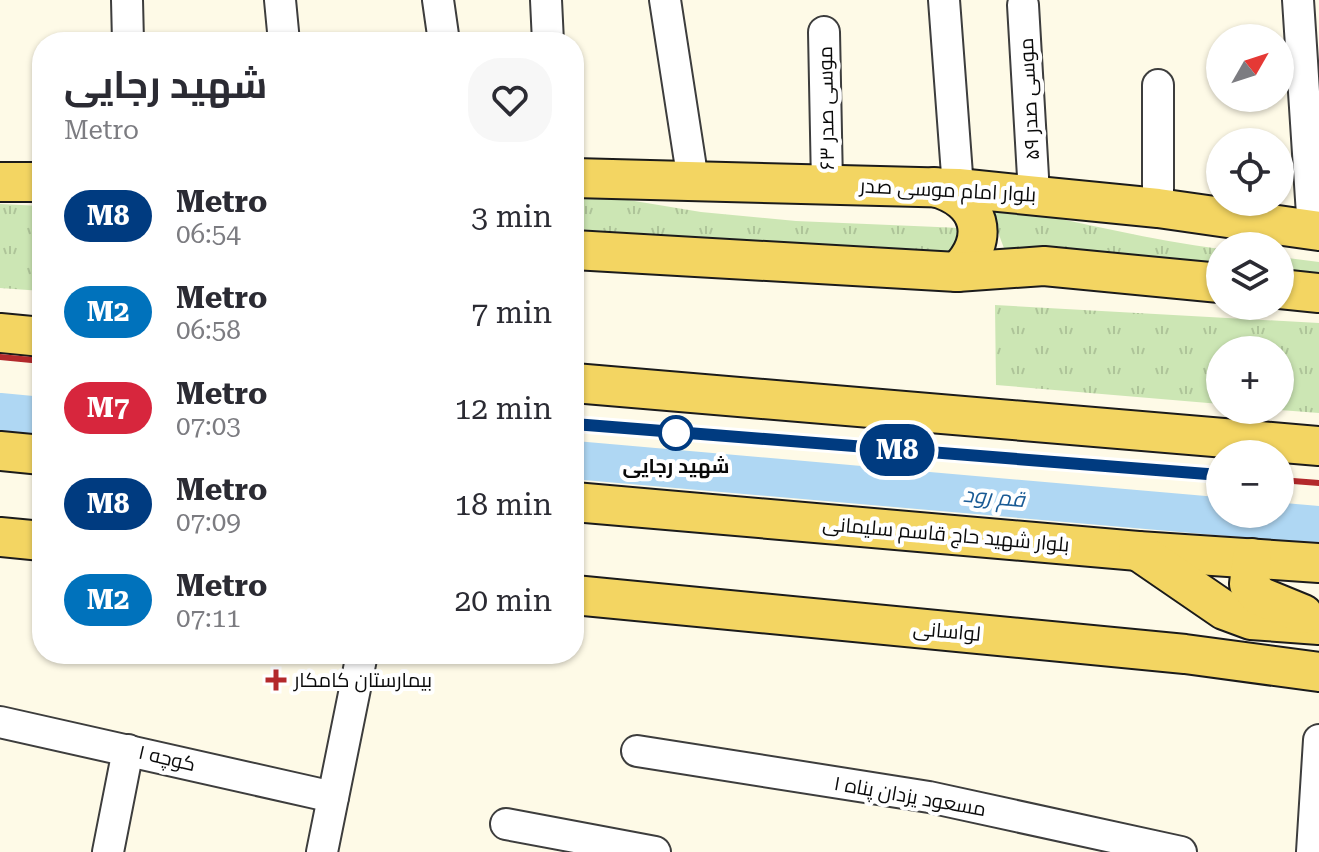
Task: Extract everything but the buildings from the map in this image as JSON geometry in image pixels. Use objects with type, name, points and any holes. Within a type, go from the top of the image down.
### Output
[{"type":"main road","points":[[0,157],[32,157]]},
{"type":"main road","name":"بلوار امام موسی صدر","points":[[584,178],[945,188],[1034,194],[1317,230]]},
{"type":"main road","points":[[0,182],[32,182]]},
{"type":"main road","points":[[945,188],[968,204],[977,221],[978,241],[971,259],[957,272]]},
{"type":"main road","points":[[584,251],[957,272],[1044,266],[1206,282]]},
{"type":"main road","points":[[1294,290],[1319,293]]},
{"type":"main road","points":[[0,333],[32,336]]},
{"type":"main road","points":[[584,384],[1319,446]]},
{"type":"main road","points":[[0,451],[32,454]]},
{"type":"main road","name":"بلوار شهید حاج قاسم سلیمانی","points":[[584,503],[1138,551],[1319,563]]},
{"type":"main road","points":[[0,537],[32,540]]},
{"type":"main road","points":[[1138,551],[1224,610],[1251,620],[1319,623]]},
{"type":"main road","points":[[1252,558],[1249,584],[1259,596],[1319,623]]},
{"type":"main road","name":"لواسانی","points":[[584,596],[1185,654],[1319,672]]},
{"type":"street","points":[[127,0],[128,32]]},
{"type":"street","points":[[280,0],[283,32]]},
{"type":"street","points":[[438,0],[443,32]]},
{"type":"street","points":[[546,0],[548,32]]},
{"type":"street","points":[[665,0],[693,181]]},
{"type":"street","points":[[944,0],[945,188]]},
{"type":"street","points":[[1298,0],[1317,230]]},
{"type":"street","name":"موسی صدر ۵۹","points":[[1023,5],[1034,194]]},
{"type":"street","name":"موسی صدر ۶۳","points":[[824,32],[827,184]]},
{"type":"street","points":[[1158,85],[1158,208]]},
{"type":"street","points":[[323,848],[360,664]]},
{"type":"street","name":"کوچه ۱","points":[[0,722],[333,797]]},
{"type":"street","points":[[1312,852],[1319,740]]},
{"type":"street","points":[[108,852],[128,750]]},
{"type":"street","name":"۱ مسعود یزدان پناه","points":[[637,751],[929,797],[1181,852]]},
{"type":"street","points":[[506,824],[617,848],[655,852]]},
{"type":"green space","points":[[584,193],[701,212],[796,221],[961,228],[964,234],[950,253],[584,230]]},
{"type":"green space","points":[[981,203],[1206,247],[1206,262],[1063,248],[1005,251],[992,216]]},
{"type":"green space","points":[[0,204],[32,206],[32,290],[0,288]]},
{"type":"green space","points":[[1294,259],[1319,262],[1319,274],[1294,271]]},
{"type":"green space","points":[[995,305],[1206,317],[1206,320],[1319,323],[1319,413],[1294,411],[1294,336],[1206,336],[1206,403],[996,385]]},
{"type":"waterway","name":"قم رود","points":[[0,412],[32,415]]},
{"type":"waterway","name":"قم رود","points":[[584,461],[1319,525]]},
{"type":"railway","points":[[0,357],[32,360]]},
{"type":"railway","points":[[584,425],[1206,474]]},
{"type":"railway","points":[[1294,481],[1319,483]]},
{"type":"metro line","name":"M8","points":[[584,425],[1206,474]]},
{"type":"place","name":"شهید رجایی","points":[[676,433]]},
{"type":"place","name":"بیمارستان کامکار","points":[[276,680]]}]
